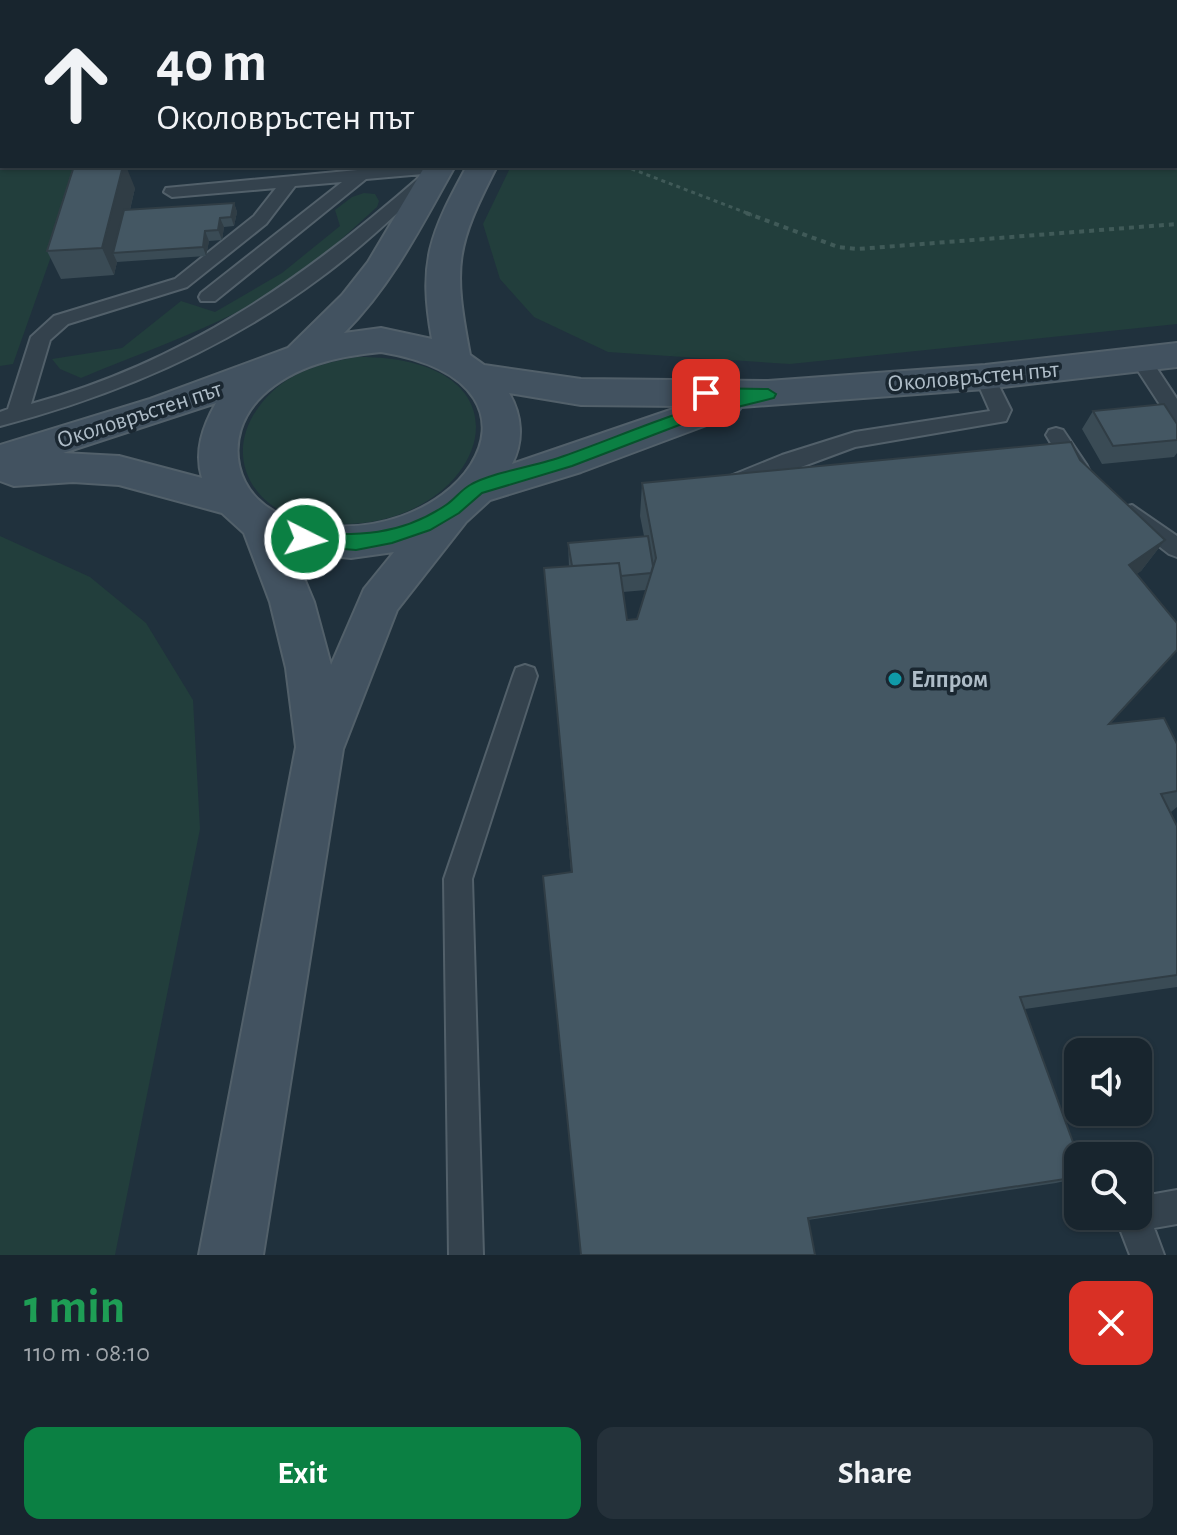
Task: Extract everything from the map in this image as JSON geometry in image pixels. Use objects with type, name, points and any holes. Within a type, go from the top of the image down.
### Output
[{"type":"main road","points":[[319,749],[309,668],[292,602],[248,512],[222,482],[218,461],[219,440],[226,419],[238,399],[289,361],[354,303],[382,267],[439,168]]},
{"type":"main road","points":[[466,367],[444,309],[442,264],[454,221],[481,168]]},
{"type":"main road","points":[[231,1255],[319,749],[379,601],[493,463],[501,425],[490,391],[466,367],[431,348],[381,340],[340,344],[289,361]]},
{"type":"main road","name":"Околовръстен път","points":[[466,367],[581,392],[768,394],[985,377],[1177,355]]},
{"type":"main road","name":"Околовръстен път","points":[[0,459],[163,408],[289,361]]},
{"type":"main road","name":"Околовръстен път","points":[[465,499],[704,410],[768,394]]},
{"type":"main road","name":"Околовръстен път","points":[[0,472],[52,468],[130,472],[248,512]]},
{"type":"main road","points":[[248,512],[289,536],[321,542],[356,543],[424,525],[465,499]]},
{"type":"lane","points":[[172,192],[431,168]]},
{"type":"lane","points":[[8,417],[118,383],[255,313],[313,275],[439,168]]},
{"type":"lane","points":[[208,297],[360,176]]},
{"type":"lane","points":[[8,417],[41,337],[61,320],[181,283],[260,220],[290,182]]},
{"type":"lane","points":[[1141,360],[1177,415]]},
{"type":"lane","points":[[728,486],[772,466],[893,431],[999,416],[1001,410],[985,377]]},
{"type":"lane","points":[[1056,435],[1073,466],[1096,484]]},
{"type":"lane","points":[[1119,502],[1177,548]]},
{"type":"lane","points":[[466,1255],[458,879],[525,676]]},
{"type":"lane","points":[[1152,1211],[1177,1207]]},
{"type":"lane","points":[[1137,1230],[1147,1255]]},
{"type":"path","points":[[629,168],[838,247],[858,249],[1177,224]]},
{"type":"green space","points":[[0,168],[82,168],[13,364],[0,366]]},
{"type":"green space","points":[[510,168],[1177,168],[1177,324],[790,364],[608,352],[534,317],[500,279],[483,224]]},
{"type":"green space","points":[[364,193],[375,194],[379,201],[377,207],[308,268],[255,303],[81,378],[60,369],[52,359],[122,348],[181,301],[215,312],[282,273],[340,226],[335,210],[352,197]]},
{"type":"green space","points":[[357,357],[419,365],[457,385],[474,414],[473,446],[455,478],[422,504],[377,521],[322,523],[296,517],[274,507],[258,492],[247,474],[243,454],[246,433],[255,412],[273,391],[291,378],[312,368]]},
{"type":"green space","points":[[0,536],[90,577],[146,623],[193,700],[200,829],[115,1255],[0,1255]]},
{"type":"building","points":[[73,168],[122,168],[102,248],[47,251]]},
{"type":"building","points":[[234,203],[231,217],[220,218],[218,230],[205,231],[203,247],[113,253],[124,210]]},
{"type":"building","points":[[1164,404],[1177,424],[1177,440],[1113,446],[1093,411]]},
{"type":"building","points":[[1071,442],[1080,460],[1165,540],[1129,565],[1177,623],[1177,650],[1109,724],[1164,718],[1177,744],[1177,791],[1161,794],[1177,826],[1177,975],[1020,997],[1064,1118],[1064,1126],[1067,1126],[1073,1142],[1064,1142],[1064,1179],[808,1218],[815,1255],[581,1255],[543,876],[572,872],[544,568],[619,563],[627,620],[637,619],[656,558],[642,483]]},
{"type":"building","points":[[648,536],[653,566],[651,573],[621,576],[619,563],[572,566],[568,543]]},
{"type":"place","name":"Елпром","points":[[895,679]]},
{"type":"route","points":[[305,539],[356,543],[392,537],[424,525],[453,509],[476,489],[567,462],[704,410],[768,394],[706,393]]}]
